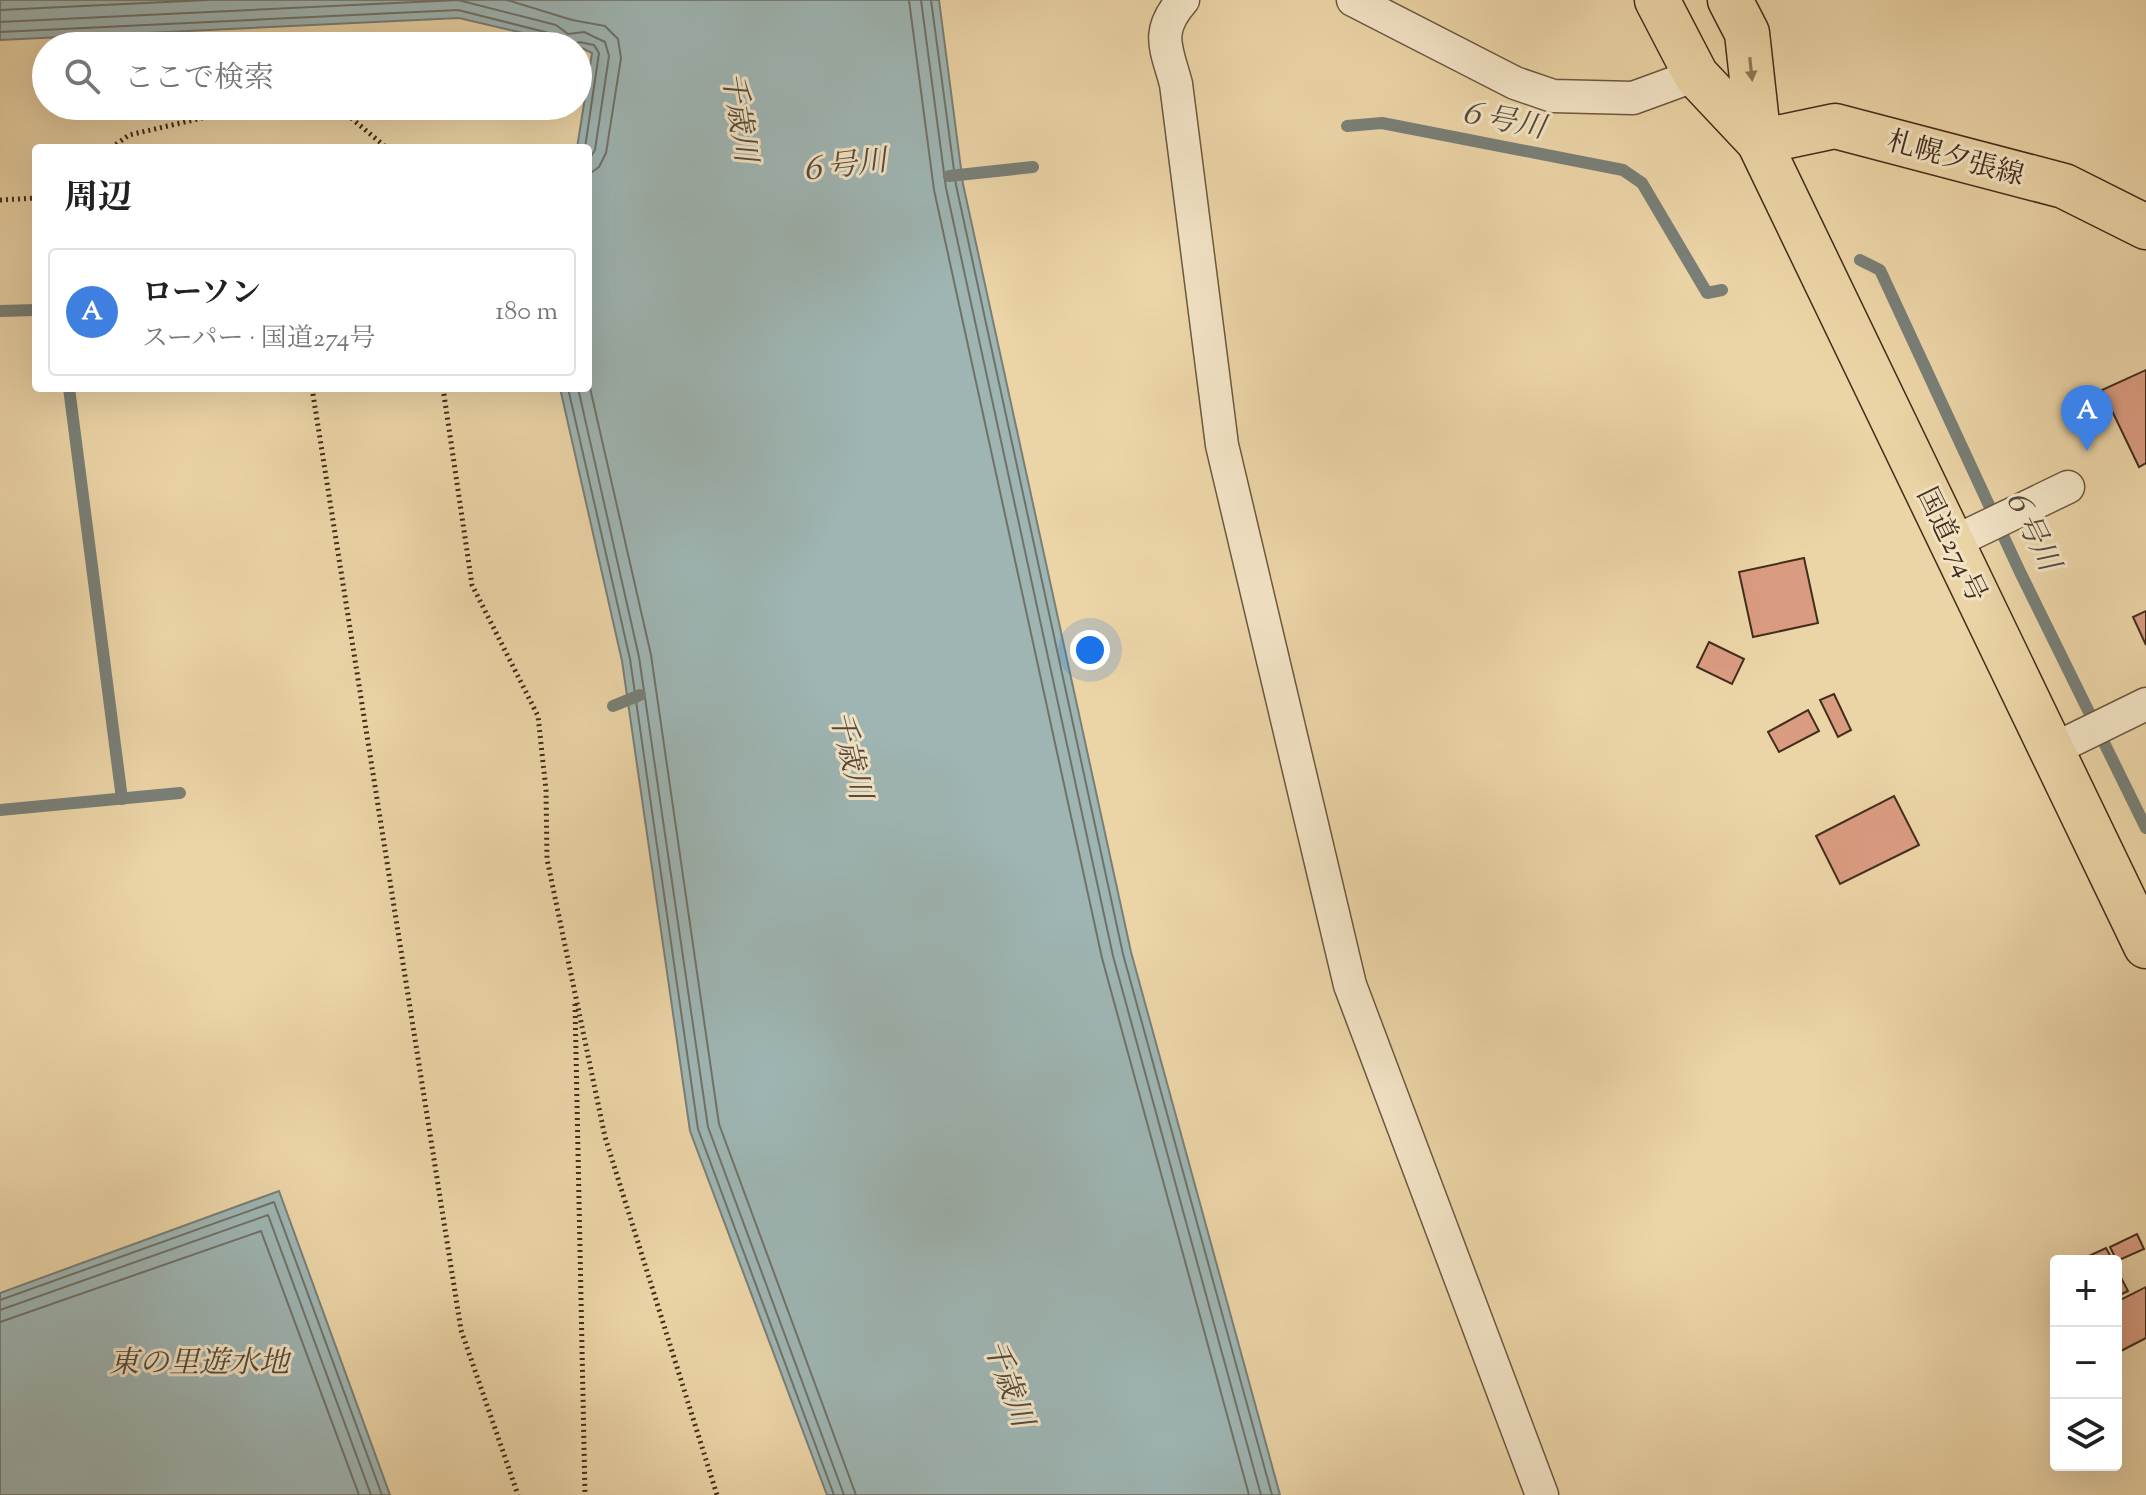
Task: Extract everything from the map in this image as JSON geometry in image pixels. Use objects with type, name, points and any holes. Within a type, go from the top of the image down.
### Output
[{"type":"main road","name":"国道274号","points":[[1657,0],[1696,75],[1759,142],[1963,538],[2063,745],[2146,946]]},
{"type":"main road","name":"国道274号","points":[[1730,0],[1747,33],[1759,142]]},
{"type":"main road","name":"札幌夕張線","points":[[1759,142],[1835,126],[2064,186],[2146,227]]},
{"type":"street","points":[[1183,0],[1166,21],[1163,38],[1176,84],[1222,445],[1350,985],[1542,1495]]},
{"type":"street","points":[[1353,0],[1515,83],[1553,96],[1633,98],[1696,75]]},
{"type":"street","points":[[1963,538],[2068,487]]},
{"type":"street","points":[[2063,745],[2133,710]]},
{"type":"path","points":[[117,144],[129,135],[194,120]]},
{"type":"path","points":[[353,120],[382,144]]},
{"type":"path","points":[[0,200],[32,198]]},
{"type":"path","points":[[313,392],[461,1330],[518,1495]]},
{"type":"path","points":[[444,392],[472,585],[538,716],[546,790],[547,859],[605,1137],[717,1495]]},
{"type":"path","points":[[575,990],[585,1495]]},
{"type":"water","name":"千歳川","points":[[0,0],[939,0],[963,184],[1131,952],[1280,1495],[827,1495],[690,1131],[622,661],[561,392],[592,392],[592,144],[578,144],[581,120],[592,120],[592,32],[518,32],[459,18],[167,32],[32,32],[32,38],[0,40]]},
{"type":"water","name":"東の里遊水地","points":[[279,1191],[390,1495],[0,1495],[0,1293]]},
{"type":"building","points":[[2146,370],[2146,463],[2139,467],[2102,390]]},
{"type":"building","points":[[1804,558],[1818,623],[1753,637],[1739,572]]},
{"type":"building","points":[[2146,611],[2146,645],[2133,617]]},
{"type":"building","points":[[1709,642],[1744,659],[1732,684],[1697,667]]},
{"type":"building","points":[[1834,694],[1851,730],[1838,737],[1820,700]]},
{"type":"building","points":[[1808,710],[1819,731],[1779,752],[1768,732]]},
{"type":"building","points":[[1894,796],[1919,845],[1840,884],[1816,836]]},
{"type":"building","points":[[2137,1234],[2144,1249],[2122,1259],[2122,1255],[2114,1255],[2110,1247]]},
{"type":"building","points":[[2106,1248],[2110,1255],[2091,1255]]},
{"type":"building","points":[[2122,1280],[2128,1291],[2122,1294]]},
{"type":"building","points":[[2146,1287],[2146,1338],[2122,1350],[2122,1327],[2122,1299]]},
{"type":"waterway","name":"６号川","points":[[1347,126],[1382,123],[1623,170],[1642,183],[1707,293],[1722,290]]},
{"type":"waterway","name":"６号川","points":[[949,176],[1033,167]]},
{"type":"waterway","name":"６号川","points":[[1860,260],[1880,270],[2020,572],[2146,828]]},
{"type":"waterway","points":[[0,311],[32,310]]},
{"type":"waterway","points":[[70,392],[122,799]]},
{"type":"waterway","points":[[613,706],[640,695]]},
{"type":"waterway","points":[[0,810],[180,793]]},
{"type":"place","name":"ローソン","points":[[2087,451]]}]
